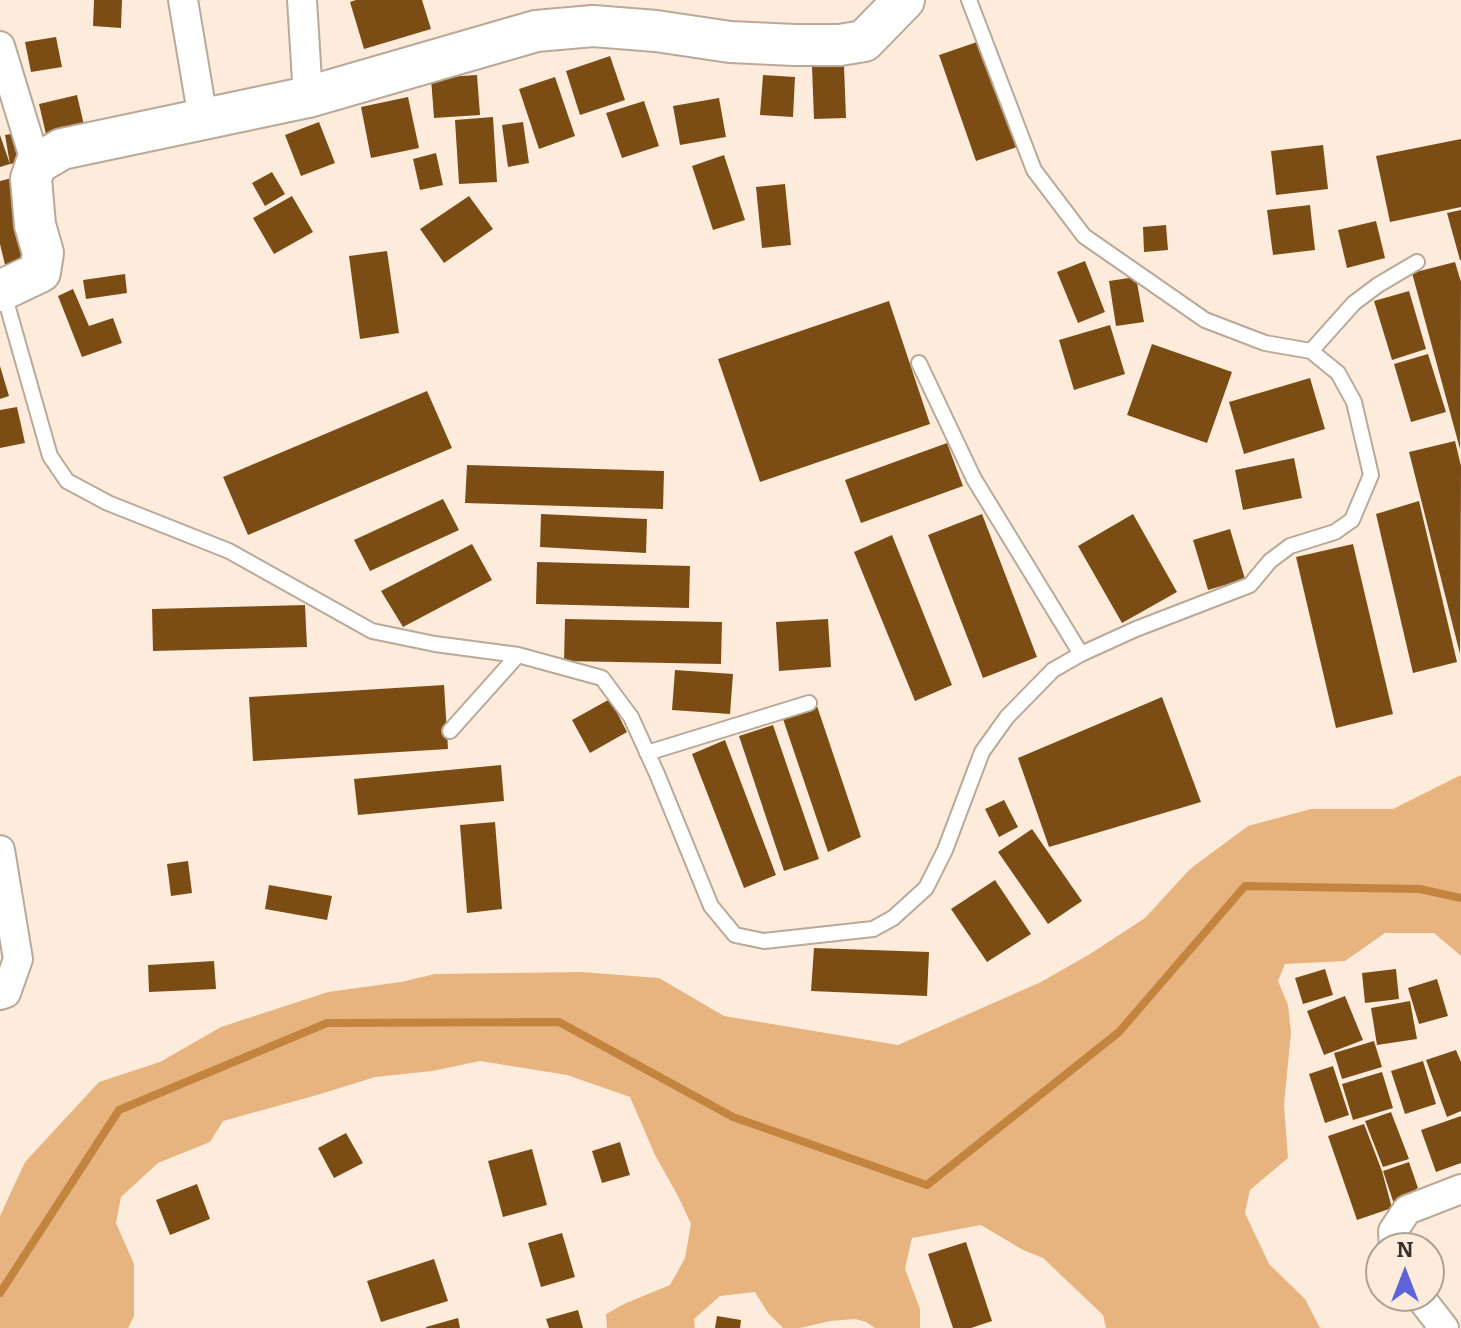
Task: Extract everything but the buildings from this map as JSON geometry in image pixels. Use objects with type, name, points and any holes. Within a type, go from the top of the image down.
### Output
[{"type":"street","points":[[183,0],[203,119]]},
{"type":"street","points":[[302,0],[308,97]]},
{"type":"street","points":[[36,164],[62,149],[308,97],[536,31],[593,26],[730,42],[840,45],[864,41],[904,0]]},
{"type":"street","points":[[0,46],[36,164],[31,179],[35,225],[43,253],[40,272],[1,290]]},
{"type":"street","points":[[0,850],[18,959],[6,993],[0,995]]},
{"type":"street","points":[[1393,1232],[1407,1210],[1461,1189]]},
{"type":"street","points":[[1432,1312],[1444,1328]]},
{"type":"lane","points":[[1,290],[50,456],[67,481],[108,503],[229,551],[372,631],[435,644],[518,655],[602,678],[631,717],[711,906],[735,935],[764,941],[873,929],[893,918],[926,888],[945,850],[982,752],[1007,717],[1053,670],[1136,629],[1250,585],[1270,561],[1290,546],[1335,532],[1352,520],[1371,475],[1354,402],[1338,373],[1311,351],[1265,343],[1205,320],[1084,236],[1034,170],[969,0]]},
{"type":"lane","points":[[1311,351],[1354,303],[1417,262]]},
{"type":"lane","points":[[919,363],[974,479],[1081,654]]},
{"type":"lane","points":[[450,731],[518,655]]},
{"type":"lane","points":[[647,753],[809,703]]},
{"type":"shaded area","points":[[1461,775],[1461,956],[1434,933],[1385,933],[1345,961],[1285,964],[1278,981],[1288,1005],[1291,1032],[1284,1105],[1288,1158],[1250,1190],[1245,1213],[1269,1264],[1305,1299],[1320,1328],[1106,1328],[1103,1315],[1043,1258],[981,1225],[912,1238],[905,1269],[920,1309],[920,1328],[875,1328],[855,1319],[783,1328],[768,1313],[755,1292],[720,1296],[694,1319],[695,1328],[607,1328],[606,1314],[670,1285],[685,1258],[691,1224],[678,1196],[655,1155],[630,1097],[567,1075],[480,1061],[432,1071],[375,1077],[223,1121],[210,1142],[158,1163],[121,1197],[116,1223],[134,1264],[134,1316],[128,1328],[0,1328],[0,1216],[25,1162],[99,1082],[160,1062],[221,1027],[328,992],[435,974],[581,972],[659,978],[724,1016],[898,1045],[1041,982],[1090,954],[1145,918],[1190,869],[1248,826],[1311,809],[1393,809]]},
{"type":"waterway","points":[[0,1293],[119,1110],[327,1023],[559,1022],[733,1117],[927,1185],[1119,1032],[1245,886],[1420,889],[1461,898]]}]
